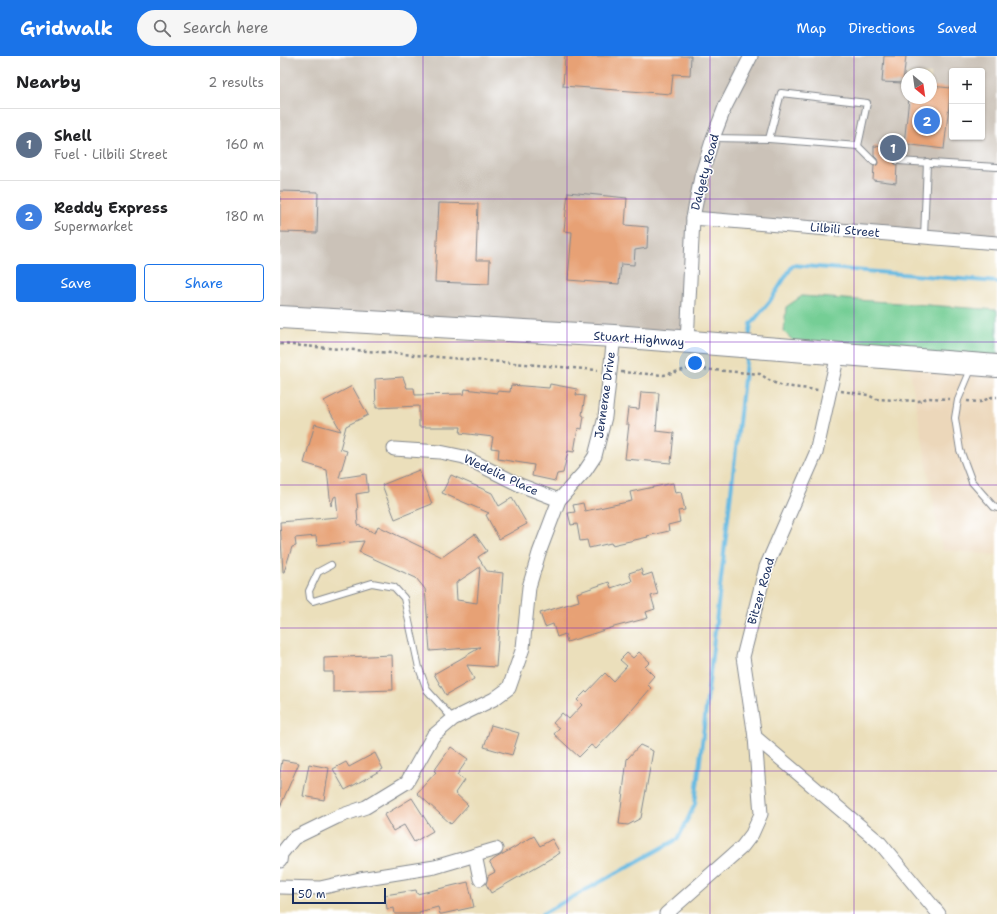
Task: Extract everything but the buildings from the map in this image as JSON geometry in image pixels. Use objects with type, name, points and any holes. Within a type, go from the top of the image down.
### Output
[{"type":"highway","name":"Stuart Highway","points":[[280,317],[614,336],[687,343],[997,366]]},
{"type":"street","name":"Dalgety Road","points":[[687,343],[693,218],[701,177],[713,138],[725,107],[751,56]]},
{"type":"street","name":"Lilbili Street","points":[[693,218],[997,243]]},
{"type":"street","name":"Jennerae Drive","points":[[280,861],[281,854],[294,838],[337,817],[366,807],[407,782],[433,736],[453,719],[494,700],[509,688],[523,648],[529,587],[539,553],[559,500],[585,471],[595,456],[605,417],[614,336]]},
{"type":"street","name":"Bitzer Road","points":[[666,914],[742,847],[752,834],[760,814],[755,737],[743,657],[766,567],[816,453],[838,354]]},
{"type":"street","name":"Wedelia Place","points":[[394,449],[440,452],[464,457],[520,485],[559,500]]},
{"type":"street","points":[[755,737],[880,842],[939,914]]},
{"type":"street","points":[[280,888],[320,888],[435,866],[496,849]]},
{"type":"street","points":[[475,855],[480,879]]},
{"type":"lane","points":[[769,139],[781,93],[867,103],[858,146]]},
{"type":"lane","points":[[713,138],[769,139],[858,146],[874,162]]},
{"type":"lane","points":[[898,161],[997,167]]},
{"type":"lane","points":[[924,237],[927,162]]},
{"type":"lane","points":[[973,364],[958,400],[955,418],[960,450],[972,482],[994,507],[997,508]]},
{"type":"lane","points":[[331,565],[318,572],[309,591],[310,598],[313,601],[372,583],[394,587],[404,598],[418,668],[427,690],[453,719]]},
{"type":"path","points":[[280,344],[664,375],[691,368],[760,374],[772,382],[783,386],[852,392],[868,395],[876,399],[919,401],[927,398],[980,402],[992,397],[997,398]]},
{"type":"shaded area","points":[[280,56],[997,56],[997,243],[693,218],[687,343],[280,317]]},
{"type":"shaded area","points":[[908,359],[997,366],[997,555],[942,550]]},
{"type":"green space","points":[[802,296],[997,310],[997,366],[804,351],[784,332],[786,307]]},
{"type":"waterway","points":[[749,340],[751,324],[770,301],[793,265],[997,282]]},
{"type":"waterway","points":[[542,914],[678,839],[695,804],[747,353]]},
{"type":"place","name":"Reddy Express","points":[[927,121]]},
{"type":"place","name":"Shell","points":[[893,148]]}]
